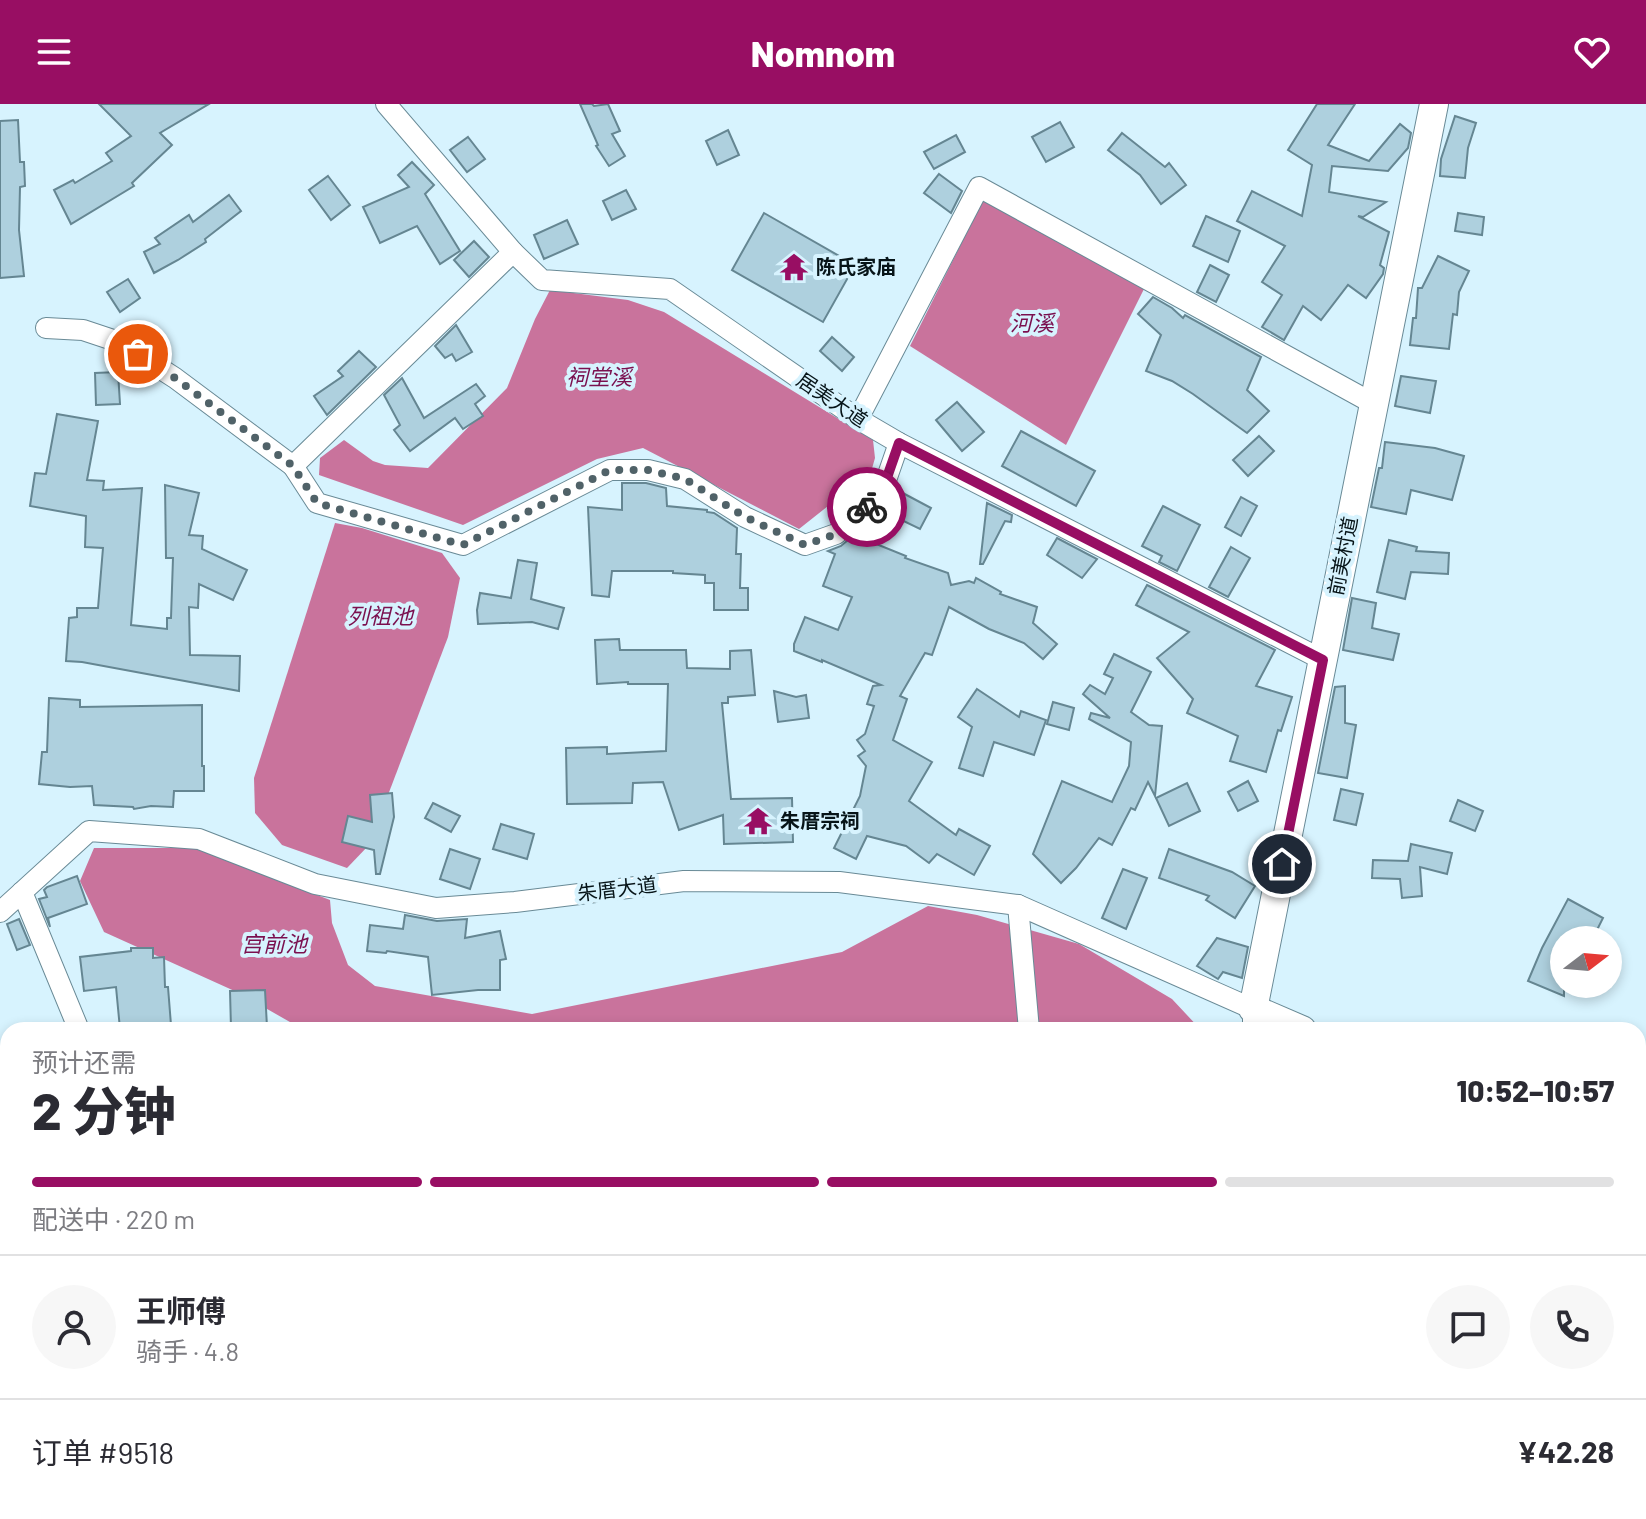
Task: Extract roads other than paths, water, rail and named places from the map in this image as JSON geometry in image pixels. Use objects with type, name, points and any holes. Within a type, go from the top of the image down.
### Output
[{"type":"street","name":"居美大道","points":[[386,104],[513,252],[542,280],[670,289],[858,419],[899,443],[1323,660]]},
{"type":"street","name":"前美村道","points":[[1253,1019],[1434,104]]},
{"type":"street","points":[[858,419],[979,187],[1374,404]]},
{"type":"street","points":[[293,466],[513,252]]},
{"type":"street","points":[[46,328],[83,330],[119,342],[175,378],[293,466],[317,503],[463,545],[610,470],[648,470],[685,479],[745,517],[805,545],[836,534],[868,506],[884,486],[899,443]]},
{"type":"street","name":"朱厝大道","points":[[0,912],[89,831],[199,839],[315,884],[436,908],[515,902],[684,881],[839,882],[1018,905],[1253,1019]]},
{"type":"street","points":[[22,892],[76,1022]]},
{"type":"street","points":[[1018,905],[1028,1022]]},
{"type":"water","name":"河溪","points":[[984,198],[1144,289],[1066,445],[910,346]]},
{"type":"water","name":"祠堂溪","points":[[550,290],[628,300],[664,312],[873,440],[875,458],[871,472],[799,529],[643,448],[597,459],[463,525],[319,475],[320,458],[344,440],[373,461],[385,465],[428,468],[507,388]]},
{"type":"water","name":"列祖池","points":[[335,523],[362,528],[442,553],[460,578],[448,637],[369,845],[347,868],[282,845],[255,813],[254,778]]},
{"type":"water","name":"宫前池","points":[[94,848],[196,848],[330,900],[332,923],[348,965],[375,986],[532,1014],[842,952],[928,906],[977,915],[1079,944],[1172,999],[1194,1022],[290,1022],[239,993],[104,932],[80,881]]},
{"type":"place","name":"陈氏家庙","points":[[794,267]]},
{"type":"place","name":"朱厝宗祠","points":[[758,821]]}]
